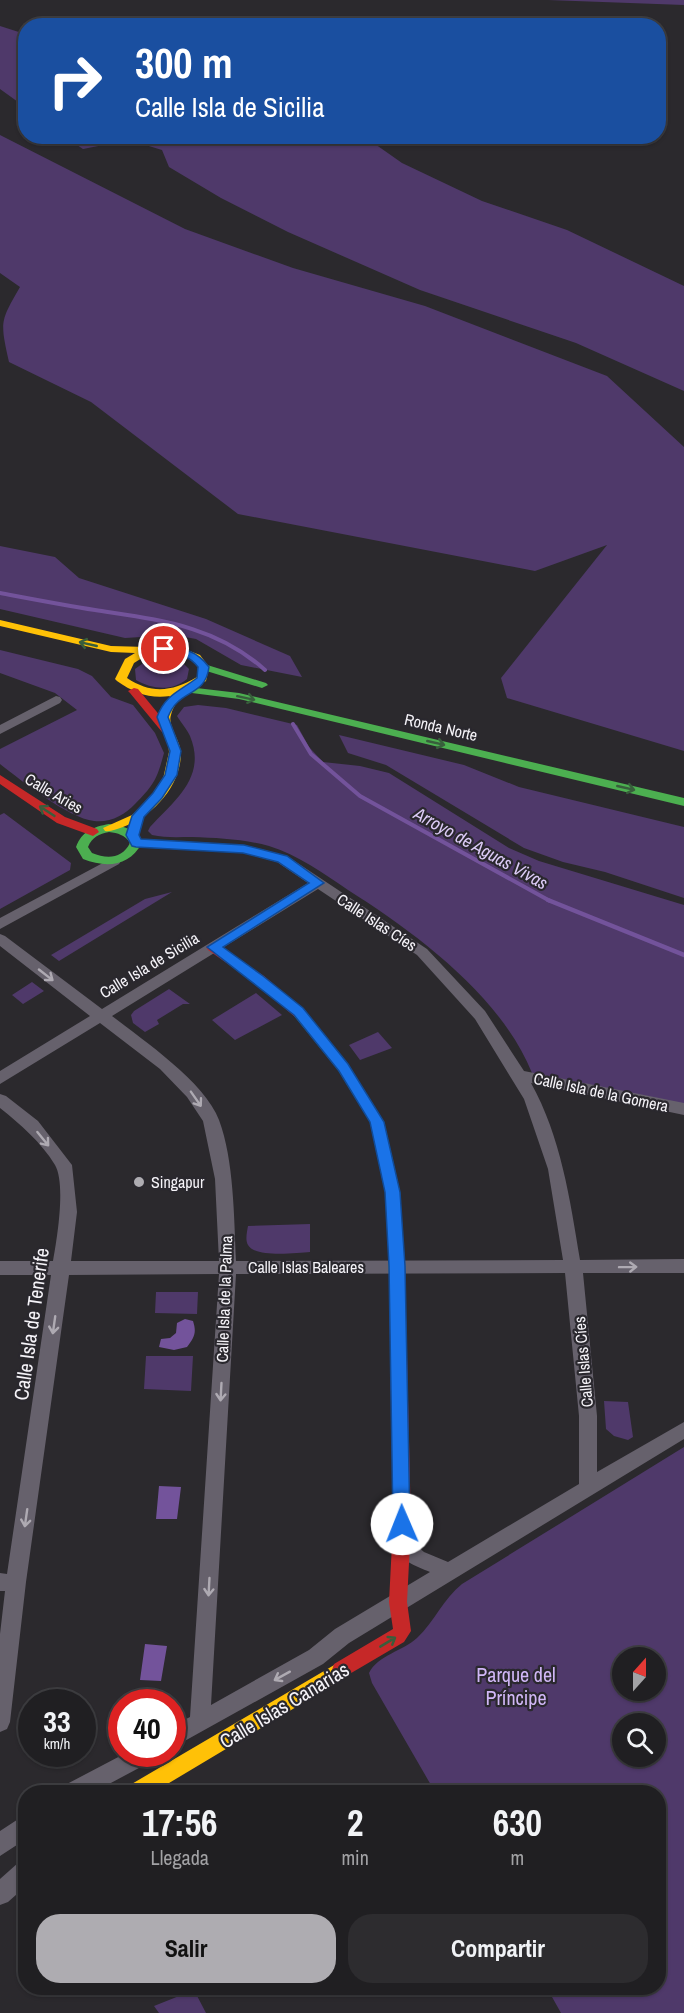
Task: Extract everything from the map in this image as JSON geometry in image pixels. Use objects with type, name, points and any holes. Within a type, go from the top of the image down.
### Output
[{"type":"main road","points":[[0,623],[111,649],[182,651],[196,657],[204,667],[272,687]]},
{"type":"main road","points":[[146,651],[131,658],[116,676],[134,691],[166,730]]},
{"type":"main road","points":[[138,816],[132,852],[121,859],[99,861],[84,851],[83,842],[93,832],[138,816],[158,795],[171,775],[176,751],[162,717],[166,708],[202,679],[204,667]]},
{"type":"main road","name":"Ronda Norte","points":[[134,691],[156,696],[183,692],[239,696],[684,801]]},
{"type":"main road","name":"Calle Aries","points":[[1,786],[62,820],[93,832]]},
{"type":"main road","name":"Calle Aries","points":[[1,786],[62,837],[84,851]]},
{"type":"main road","points":[[109,828],[127,831],[134,839]]},
{"type":"main road","points":[[213,947],[259,979],[298,1011],[344,1067],[377,1122],[393,1192],[397,1266],[401,1544],[398,1602]]},
{"type":"main road","name":"Calle Islas Canarias","points":[[149,1785],[398,1636],[402,1631],[398,1602]]},
{"type":"street","points":[[0,730],[56,700]]},
{"type":"street","name":"Calle Islas Cíes","points":[[134,839],[244,849],[282,859],[422,952],[480,1015],[532,1099],[556,1169],[578,1296],[588,1416],[588,1486]]},
{"type":"street","name":"Calle Islas Cíes","points":[[0,924],[83,876],[121,859],[194,846]]},
{"type":"street","points":[[83,876],[88,867],[84,851]]},
{"type":"street","name":"Calle Isla de Sicilia","points":[[0,1078],[318,883]]},
{"type":"street","name":"Calle Isla de la Palma","points":[[0,939],[165,1065],[193,1093],[211,1120],[224,1179],[228,1268],[200,1721]]},
{"type":"street","name":"Calle Isla de la Gomera","points":[[519,1075],[684,1109]]},
{"type":"street","points":[[532,1099],[550,1082]]},
{"type":"street","name":"Calle Isla de Tenerife","points":[[0,1100],[32,1125],[64,1165],[69,1212],[16,1582],[0,1722]]},
{"type":"street","name":"Calle Islas Baleares","points":[[0,1268],[684,1266]]},
{"type":"street","name":"Calle Islas Canarias","points":[[186,1729],[332,1646],[342,1636],[684,1430]]},
{"type":"street","points":[[401,1544],[417,1558],[451,1572]]},
{"type":"street","points":[[332,1646],[346,1667]]},
{"type":"street","points":[[86,1785],[120,1767]]},
{"type":"street","points":[[0,1845],[18,1831]]},
{"type":"street","points":[[0,1894],[18,1877]]},
{"type":"green space","points":[[548,0],[684,0],[684,5]]},
{"type":"green space","points":[[0,26],[18,32],[18,102],[0,89]]},
{"type":"green space","points":[[0,135],[185,229],[293,268],[425,306],[607,376],[684,447],[684,751],[507,698],[501,678],[607,545],[535,571],[238,514],[91,402],[9,362],[3,329],[5,315],[20,287],[0,273]]},
{"type":"green space","points":[[76,144],[109,144],[83,149]]},
{"type":"green space","points":[[142,144],[375,144],[402,163],[482,201],[567,230],[684,286],[684,391],[576,343],[420,290],[288,232],[221,198],[169,167],[162,150]]},
{"type":"green space","points":[[0,546],[55,557],[79,578],[206,619],[290,656],[302,677],[241,665],[196,639],[174,635],[125,638],[0,609]]},
{"type":"green space","points":[[0,650],[78,669],[92,676],[111,697],[133,705],[155,733],[164,753],[159,769],[151,786],[127,812],[106,821],[83,818],[46,798],[0,764],[0,749],[77,710],[55,693],[0,673]]},
{"type":"green space","points":[[155,658],[181,661],[189,669],[187,679],[175,686],[162,688],[136,680],[135,669]]},
{"type":"green space","points":[[198,705],[226,708],[297,725],[309,747],[323,762],[360,766],[389,773],[509,848],[539,861],[684,905],[684,1104],[532,1073],[518,1045],[500,1018],[454,969],[401,926],[300,859],[269,846],[241,840],[152,835],[148,831],[150,827],[178,797],[191,776],[194,751],[189,733],[177,716],[184,707]]},
{"type":"green space","points":[[339,735],[464,765],[519,787],[684,827],[684,898],[524,848],[386,765],[348,753]]},
{"type":"green space","points":[[4,813],[71,863],[70,870],[0,909],[0,815]]},
{"type":"green space","points":[[172,892],[59,961],[51,955],[145,899]]},
{"type":"green space","points":[[32,982],[44,991],[23,1004],[12,995]]},
{"type":"green space","points":[[169,989],[190,1004],[183,1004],[157,1020],[159,1024],[145,1032],[133,1023],[131,1015],[134,1011]]},
{"type":"green space","points":[[256,993],[282,1015],[235,1040],[212,1020]]},
{"type":"green space","points":[[378,1032],[392,1048],[360,1060],[349,1045]]},
{"type":"green space","points":[[310,1224],[310,1252],[286,1254],[259,1252],[247,1243],[248,1226]]},
{"type":"green space","points":[[156,1292],[198,1292],[197,1314],[155,1313]]},
{"type":"green space","points":[[146,1356],[193,1356],[191,1391],[144,1389]]},
{"type":"green space","points":[[604,1401],[628,1402],[633,1437],[628,1440],[614,1436],[606,1429]]},
{"type":"green space","name":"Parque del Príncipe","points":[[684,1447],[684,2013],[561,2013],[551,1995],[666,1995],[666,1785],[431,1785],[372,1683],[369,1673],[373,1667],[384,1657],[417,1638],[449,1596],[462,1584]]},
{"type":"green space","points":[[182,1995],[197,1995],[206,2013],[159,2013],[154,2006]]},
{"type":"shaded area","points":[[185,1319],[193,1321],[195,1329],[193,1338],[187,1347],[174,1350],[159,1347],[161,1339],[170,1338],[176,1333],[177,1323]]},
{"type":"shaded area","points":[[159,1486],[181,1487],[177,1519],[156,1519]]},
{"type":"shaded area","points":[[145,1644],[167,1646],[161,1681],[140,1680]]},
{"type":"waterway","name":"Arroyo de Aguas Vivas","points":[[0,593],[142,617],[185,627],[226,643],[265,670]]},
{"type":"waterway","name":"Arroyo de Aguas Vivas","points":[[293,724],[311,754],[360,796],[549,900]]},
{"type":"waterway","name":"Arroyo de Aguas Vivas","points":[[549,900],[684,955]]},
{"type":"traffic: fast","points":[[204,667],[262,685]]},
{"type":"traffic: fast","points":[[188,690],[239,696],[684,802]]},
{"type":"traffic: fast","points":[[109,828],[128,833],[136,843],[132,850],[122,858],[108,861],[87,856],[82,847],[86,838],[96,831],[109,828]]},
{"type":"traffic: fast","points":[[300,1014],[343,1067],[377,1122],[393,1192],[397,1274]]},
{"type":"traffic: slow","points":[[0,623],[111,649],[182,651],[196,657],[204,667],[202,679],[171,693],[141,691],[121,679],[129,661],[146,651]]},
{"type":"traffic: slow","points":[[109,828],[139,815],[153,803],[169,779],[175,752],[174,742],[164,719],[165,713],[178,694]]},
{"type":"traffic: slow","points":[[149,1785],[341,1670]]},
{"type":"traffic: jam","points":[[134,691],[166,730]]},
{"type":"traffic: jam","points":[[0,779],[61,820],[93,832]]},
{"type":"traffic: jam","points":[[213,947],[259,979],[300,1014]]},
{"type":"traffic: jam","points":[[341,1670],[398,1636],[402,1631],[398,1602],[402,1524],[397,1274]]},
{"type":"place","name":"Singapur","points":[[139,1182]]},
{"type":"route","points":[[164,649],[182,651],[196,657],[204,667],[202,679],[189,690],[178,694],[166,708],[162,717],[176,751],[171,775],[158,795],[138,816],[133,835],[136,843],[244,849],[282,859],[318,883],[213,947],[259,979],[298,1011],[344,1067],[377,1122],[393,1192],[397,1266],[402,1524]]}]
